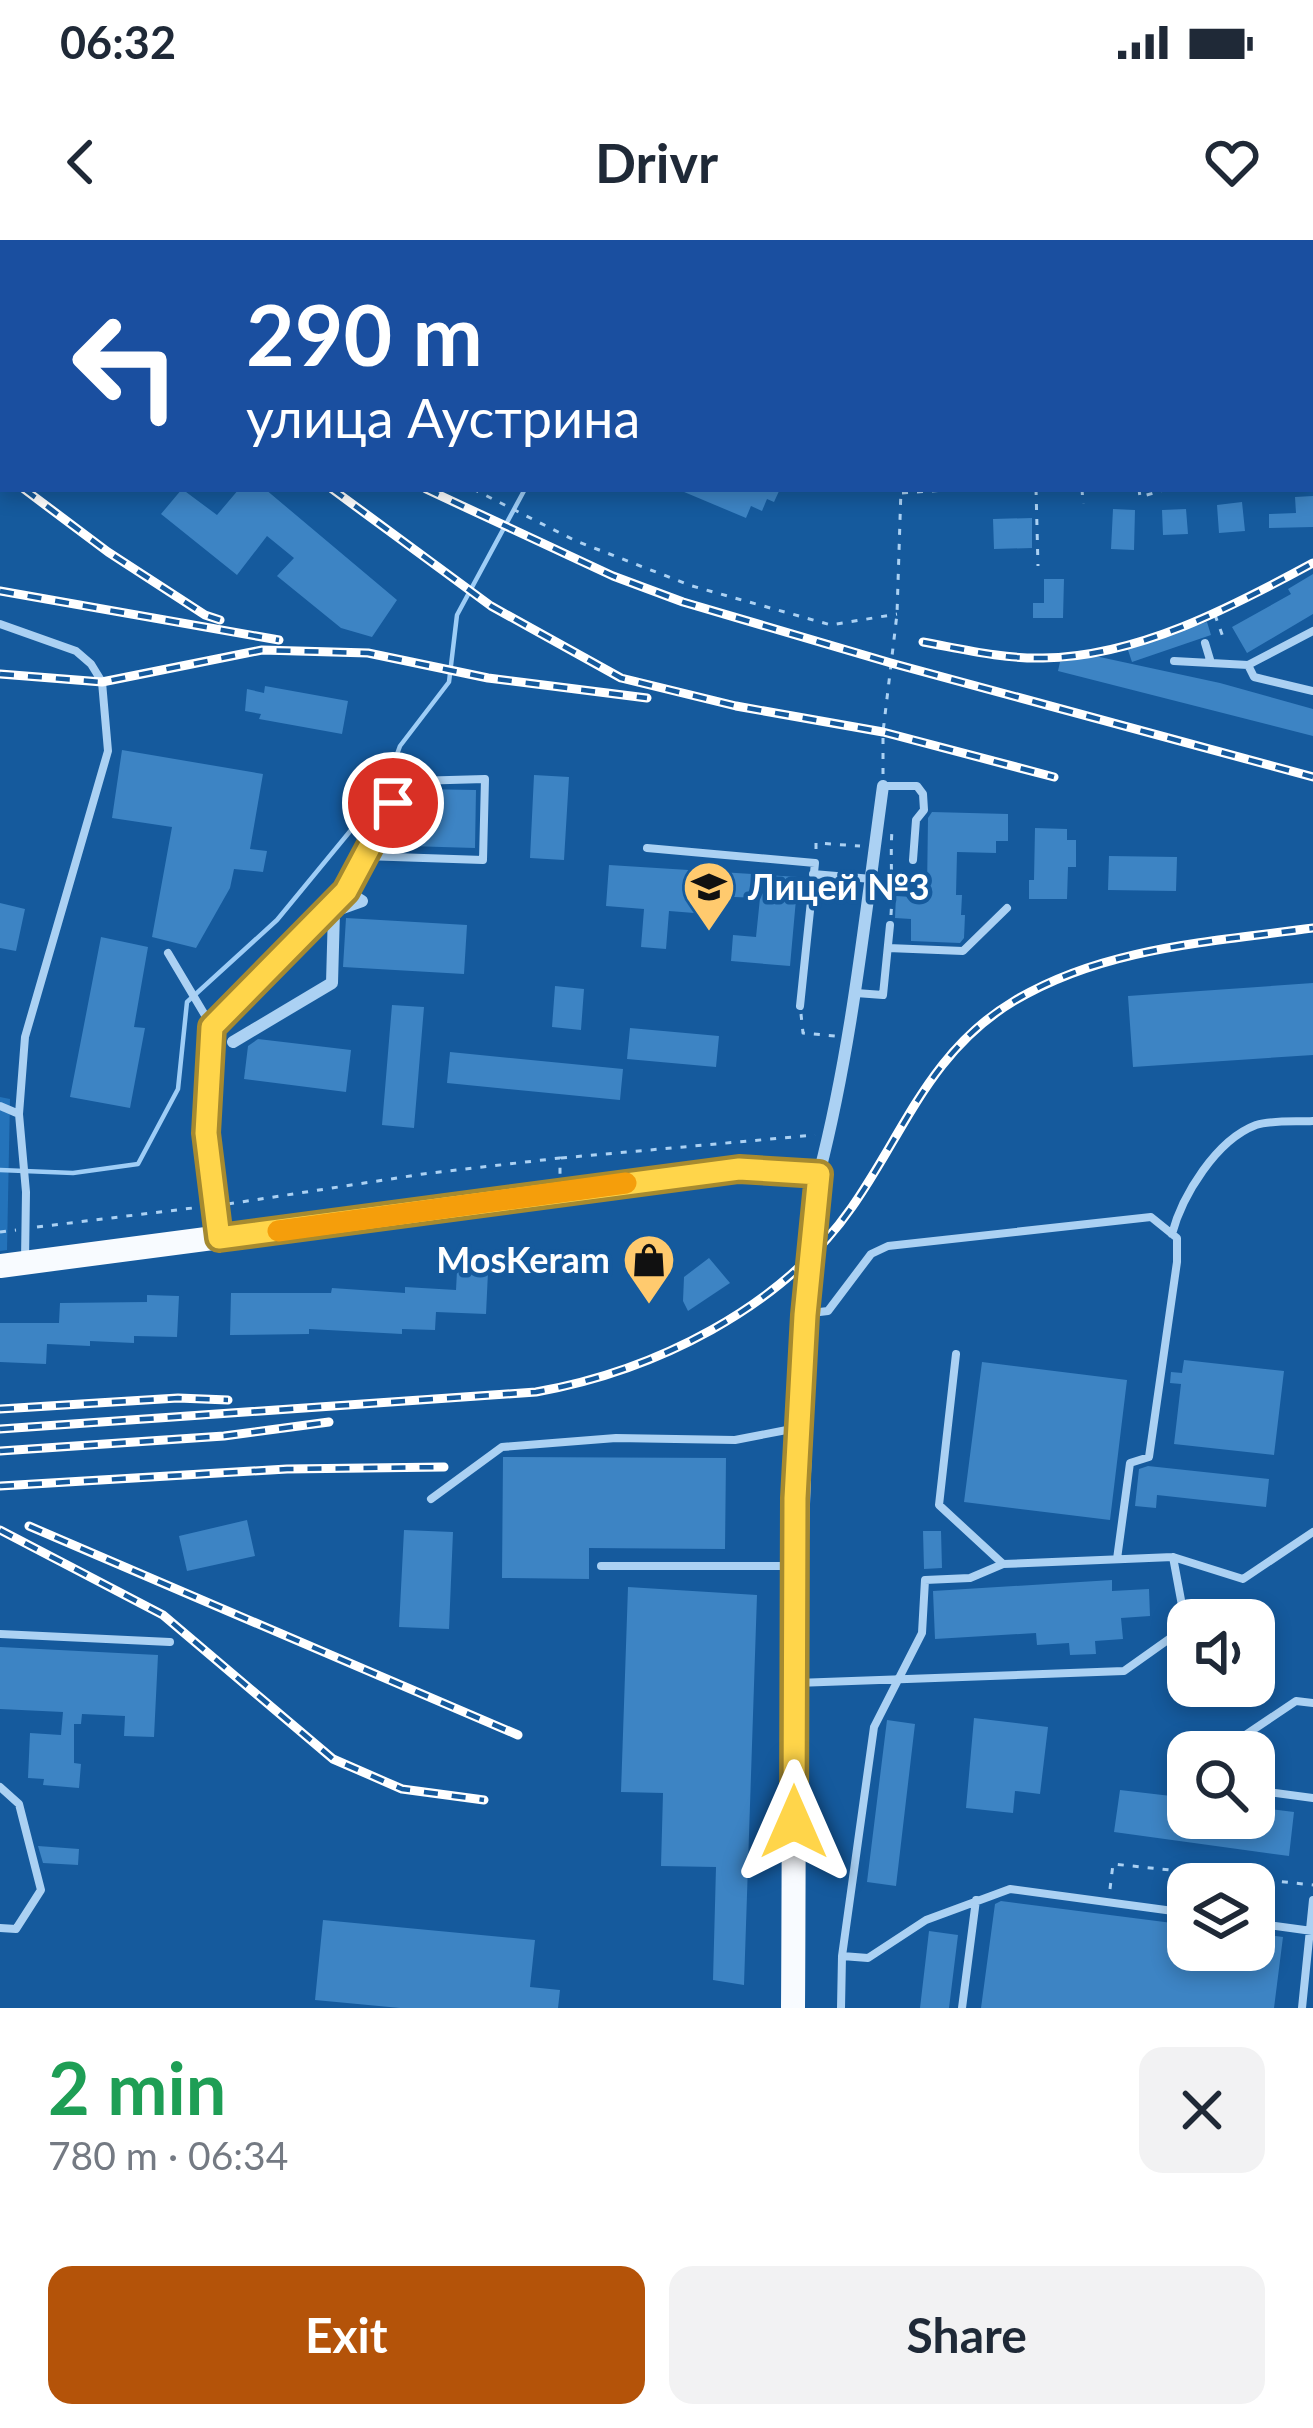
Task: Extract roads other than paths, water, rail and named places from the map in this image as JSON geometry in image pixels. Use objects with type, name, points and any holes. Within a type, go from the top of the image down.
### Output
[{"type":"main road","points":[[13,1264],[739,1169],[819,1174],[805,1315],[794,1566],[793,2008]]},
{"type":"street","points":[[819,1174],[849,1037],[883,786]]},
{"type":"street","points":[[219,1238],[206,1133],[212,1027],[346,891],[362,901],[334,911],[332,983],[232,1042]]},
{"type":"lane","points":[[0,624],[76,651],[92,664],[102,682],[108,751],[25,1037],[19,1114],[27,1228],[13,1264]]},
{"type":"lane","points":[[1174,661],[1248,665],[1313,632]]},
{"type":"lane","points":[[1205,644],[1211,663]]},
{"type":"lane","points":[[1248,665],[1254,677],[1313,691]]},
{"type":"lane","points":[[346,891],[364,856],[393,803],[414,781],[485,779],[484,860],[364,856]]},
{"type":"lane","points":[[883,786],[917,786],[923,794],[913,860]]},
{"type":"lane","points":[[647,848],[872,879]]},
{"type":"lane","points":[[800,1006],[814,868]]},
{"type":"lane","points":[[888,948],[963,952],[1007,908]]},
{"type":"lane","points":[[856,993],[883,995],[890,925]]},
{"type":"lane","points":[[168,952],[212,1027]]},
{"type":"lane","points":[[0,1106],[19,1114]]},
{"type":"lane","points":[[1172,1234],[1179,1205],[1212,1157],[1256,1125],[1313,1121]]},
{"type":"lane","points":[[805,1315],[828,1311],[871,1254],[888,1246],[1151,1217],[1177,1238],[1177,1262],[1149,1457],[1130,1463],[1117,1559]]},
{"type":"lane","points":[[956,1354],[939,1505],[1003,1564]]},
{"type":"lane","points":[[431,1498],[502,1447],[616,1438],[736,1440],[799,1428]]},
{"type":"lane","points":[[841,2008],[842,1956],[874,1727],[922,1633],[925,1580],[970,1578],[1003,1564],[1173,1557],[1243,1579],[1313,1532]]},
{"type":"lane","points":[[795,1683],[1124,1671],[1186,1627],[1173,1557]]},
{"type":"lane","points":[[601,1566],[794,1566]]},
{"type":"lane","points":[[0,1634],[170,1642]]},
{"type":"lane","points":[[1251,1731],[1296,1701],[1313,1702]]},
{"type":"lane","points":[[0,1786],[20,1804],[41,1890],[16,1929],[0,1928]]},
{"type":"lane","points":[[1275,1793],[1313,1798]]},
{"type":"lane","points":[[842,1956],[868,1958],[926,1920],[1010,1889],[1167,1910]]},
{"type":"lane","points":[[962,2008],[976,1898]]},
{"type":"lane","points":[[1302,2008],[1313,1900]]},
{"type":"lane","points":[[1275,1925],[1311,1930]]},
{"type":"waterway","points":[[0,1170],[73,1173],[138,1164],[178,1089],[187,1002],[277,920],[384,790],[400,746],[449,682],[457,615],[523,492]]},
{"type":"railway","points":[[28,492],[108,552],[220,620]]},
{"type":"railway","points":[[336,492],[491,606],[621,678],[736,706],[883,732],[1054,777]]},
{"type":"railway","points":[[432,492],[613,576],[683,602],[1313,777]]},
{"type":"railway","points":[[923,642],[1028,658],[1113,649],[1183,627],[1313,563]]},
{"type":"railway","points":[[0,591],[279,640]]},
{"type":"railway","points":[[0,674],[102,682],[262,650],[368,653],[488,678],[647,698]]},
{"type":"railway","points":[[0,1429],[536,1392],[625,1369],[712,1330],[789,1276],[852,1207],[940,1069],[985,1021],[1014,1001],[1049,983],[1121,958],[1313,928]]},
{"type":"railway","points":[[0,1409],[178,1398],[228,1400]]},
{"type":"railway","points":[[0,1451],[224,1436],[329,1422]]},
{"type":"railway","points":[[0,1486],[287,1469],[444,1467]]},
{"type":"railway","points":[[29,1526],[518,1735]]},
{"type":"railway","points":[[0,1530],[163,1615],[333,1759],[402,1789],[484,1800]]},
{"type":"place","name":"Лицей №3","points":[[709,933]]},
{"type":"place","name":"MosKeram","points":[[649,1306]]}]
